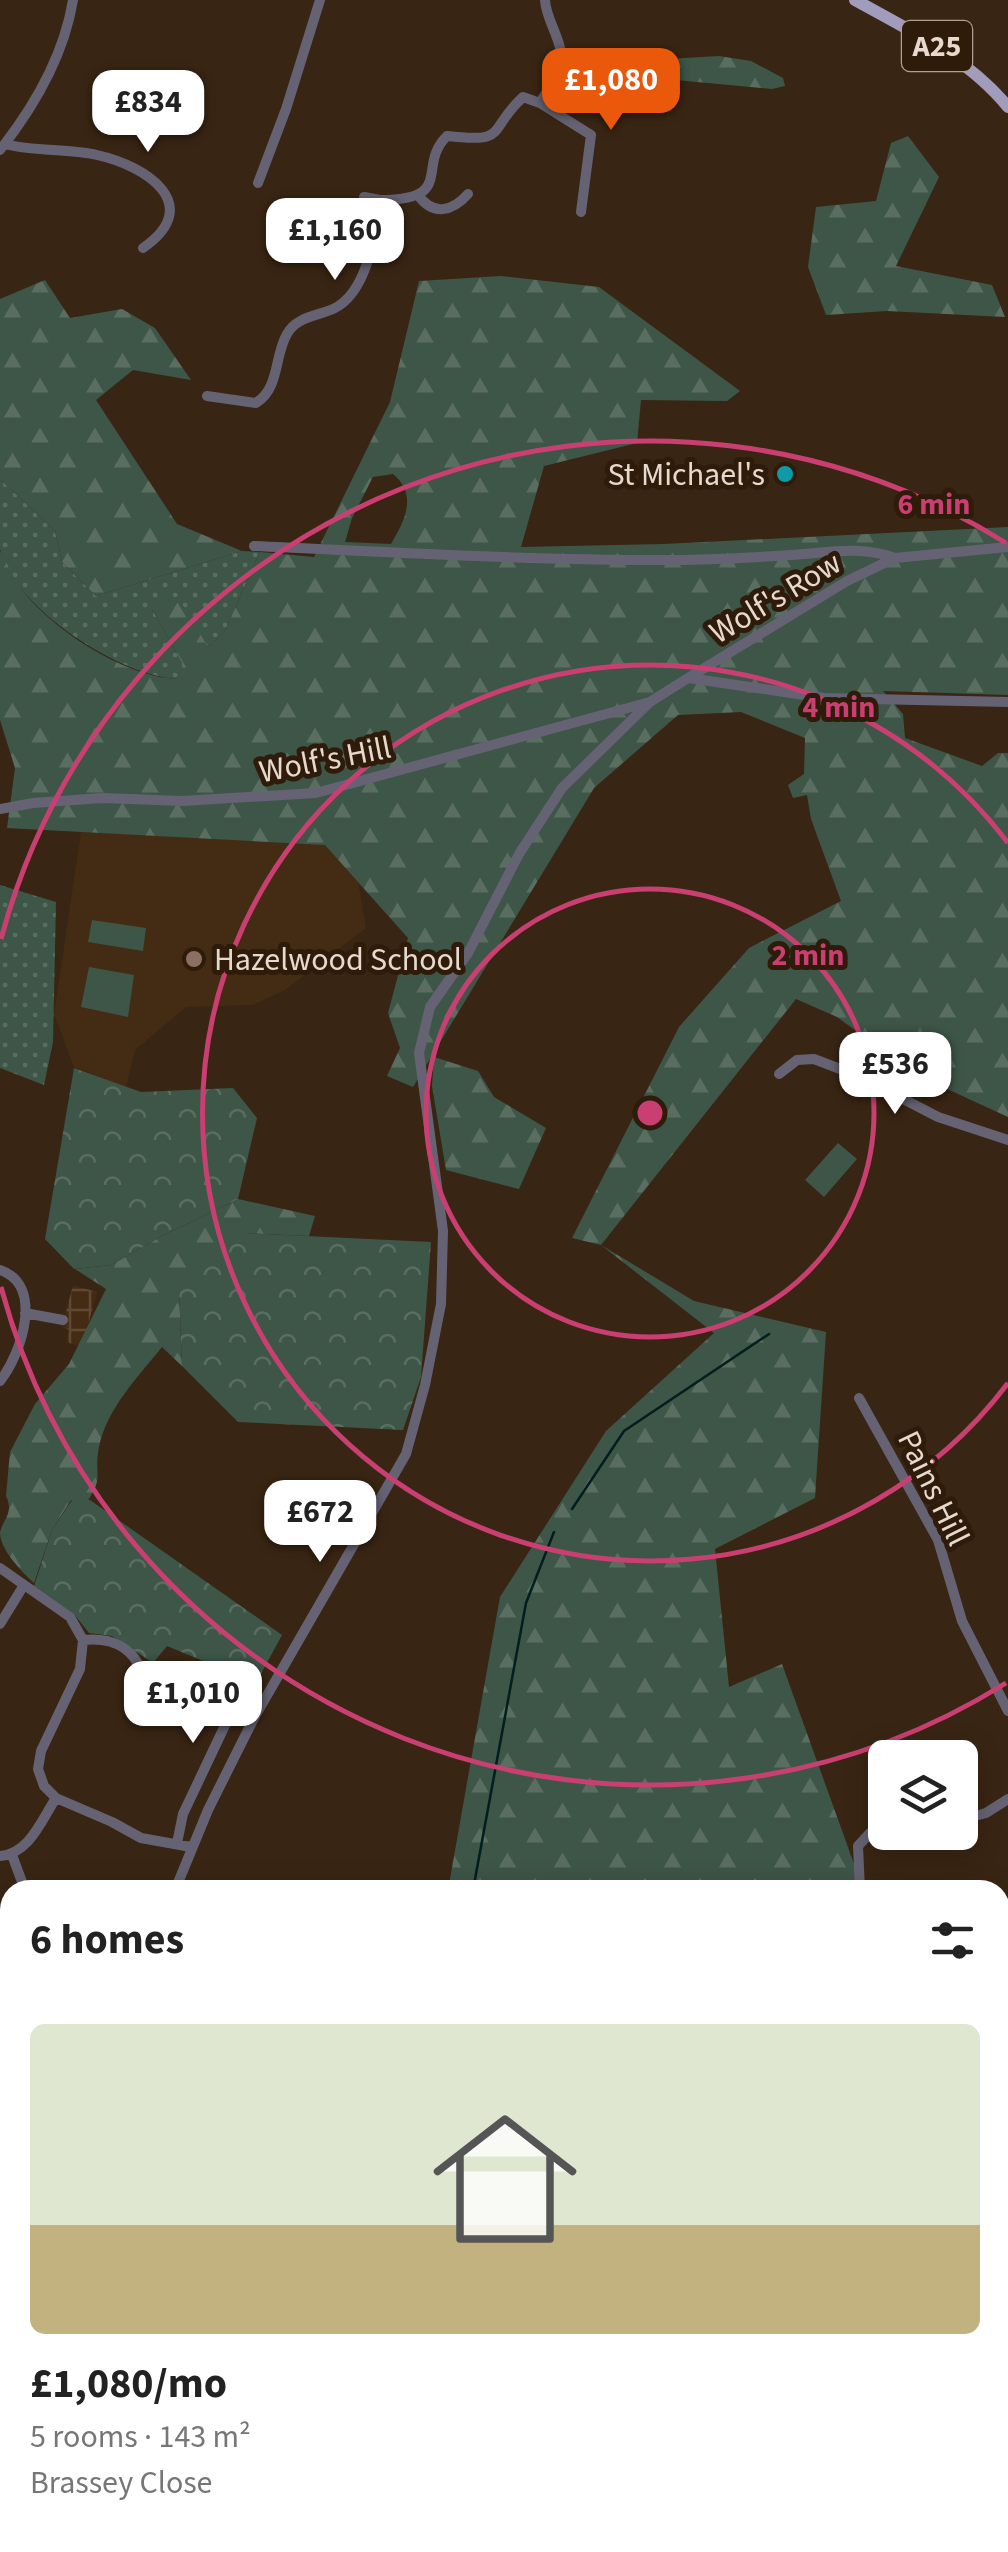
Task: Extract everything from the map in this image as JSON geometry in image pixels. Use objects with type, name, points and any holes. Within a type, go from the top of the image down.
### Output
[{"type":"main road","name":"A25","points":[[855,0],[938,46],[969,69],[1008,107]]},
{"type":"street","points":[[74,0],[49,75],[2,147],[97,154],[128,167],[164,190],[171,203],[172,217],[166,228],[143,248]]},
{"type":"street","points":[[258,183],[320,0]]},
{"type":"street","points":[[540,104],[561,60],[545,0]]},
{"type":"street","points":[[364,196],[407,200],[418,195],[433,178],[438,144],[447,136],[483,139],[497,132],[524,98],[591,134],[581,212]]},
{"type":"street","points":[[584,184],[597,186]]},
{"type":"street","points":[[418,195],[426,206],[441,211],[453,208],[468,194]]},
{"type":"street","points":[[207,396],[259,407],[273,383],[287,334],[297,322],[345,302],[356,289],[376,237],[380,200]]},
{"type":"street","points":[[254,546],[660,560],[847,549],[874,550],[895,558]]},
{"type":"street","name":"Wolf's Row","points":[[650,702],[846,582],[895,558],[1008,547]]},
{"type":"street","points":[[688,678],[824,698],[1008,702]]},
{"type":"street","points":[[179,1880],[254,1718],[406,1454],[425,1385],[440,1304],[443,1231],[419,1053],[430,1008],[468,953],[519,854],[562,788],[650,702]]},
{"type":"street","name":"Wolf's Hill","points":[[0,809],[102,798],[182,801],[316,792],[650,702]]},
{"type":"street","points":[[780,1074],[797,1060],[814,1059],[861,1077],[938,1116],[1008,1140]]},
{"type":"street","points":[[0,1270],[9,1272],[21,1286],[27,1306],[14,1364],[0,1382]]},
{"type":"street","points":[[25,1312],[64,1320]]},
{"type":"street","name":"Pains Hill","points":[[859,1398],[938,1540],[962,1621],[1008,1712]]},
{"type":"street","points":[[0,1568],[70,1618],[84,1640],[80,1669],[38,1761],[44,1786],[56,1798],[150,1842],[191,1847]]},
{"type":"street","points":[[0,1624],[24,1584]]},
{"type":"street","points":[[84,1640],[112,1640],[134,1656],[142,1672]]},
{"type":"street","points":[[177,1843],[184,1814],[228,1720],[239,1713],[254,1718]]},
{"type":"street","points":[[19,1880],[6,1856],[24,1847],[56,1798]]},
{"type":"street","points":[[978,1815],[1008,1800]]},
{"type":"street","points":[[860,1880],[858,1846],[868,1835]]},
{"type":"shaded area","name":"Hazelwood School","points":[[85,805],[350,833],[366,928],[285,990],[253,1005],[186,1007],[135,1050],[126,1087],[74,1067],[54,1014]]},
{"type":"shaded area","points":[[73,1285],[97,1292],[82,1347],[66,1342],[69,1330],[62,1327]]},
{"type":"green space","points":[[719,56],[751,61],[783,78],[785,86],[772,89],[665,79],[667,59]]},
{"type":"green space","points":[[908,136],[939,177],[896,266],[992,285],[1005,317],[887,311],[826,315],[808,267],[816,207],[876,201],[891,143]]},
{"type":"green space","points":[[501,276],[599,287],[740,391],[727,401],[641,400],[637,443],[544,466],[521,547],[1008,527],[1008,695],[883,691],[903,714],[905,738],[982,766],[998,753],[1008,753],[1008,1117],[906,1070],[837,1017],[796,999],[601,1245],[572,1238],[679,1027],[749,948],[841,901],[811,819],[807,795],[793,798],[788,785],[804,774],[805,738],[741,712],[678,715],[594,788],[413,1087],[387,1076],[400,1048],[388,1013],[408,938],[325,845],[7,828],[15,768],[0,720],[0,551],[23,591],[74,637],[140,671],[182,679],[182,663],[151,607],[178,597],[208,647],[224,633],[260,552],[314,557],[390,402],[419,281]],"holes":[[[393,474],[401,482],[407,508],[391,544],[345,542],[352,518],[373,477]]]},
{"type":"green space","points":[[45,280],[70,318],[122,309],[155,328],[191,380],[133,370],[96,400],[177,524],[242,551],[96,596],[62,562],[55,531],[0,479],[0,299]]},
{"type":"green space","points":[[0,479],[55,531],[62,562],[96,596],[242,551],[260,552],[224,633],[208,647],[151,607],[182,663],[182,679],[131,667],[74,636],[48,616],[9,572],[0,549]]},
{"type":"green space","points":[[0,885],[56,902],[53,1042],[44,1085],[0,1068]]},
{"type":"green space","points":[[92,920],[146,928],[143,951],[88,942]]},
{"type":"green space","points":[[89,967],[134,975],[128,1017],[81,1007]]},
{"type":"green space","points":[[434,1057],[478,1071],[494,1097],[546,1128],[519,1189],[446,1170],[432,1086]]},
{"type":"green space","points":[[74,1068],[141,1092],[233,1088],[257,1118],[238,1199],[111,1265],[74,1269],[45,1239]]},
{"type":"green space","points":[[838,1143],[857,1159],[824,1197],[805,1180]]},
{"type":"green space","points":[[238,1199],[315,1216],[309,1236],[244,1233],[179,1290],[182,1366],[162,1347],[125,1394],[103,1433],[95,1488],[84,1506],[71,1500],[52,1530],[34,1583],[12,1560],[1,1539],[9,1511],[6,1496],[10,1452],[35,1404],[69,1364],[106,1289],[75,1269],[111,1265]]},
{"type":"green space","points":[[244,1233],[431,1242],[421,1377],[403,1430],[238,1422],[182,1366],[179,1290],[208,1245]]},
{"type":"green space","points":[[601,1245],[694,1301],[826,1332],[815,1498],[715,1549],[729,1687],[782,1664],[859,1880],[450,1880],[500,1597],[606,1431],[714,1333]]},
{"type":"green space","points":[[72,1500],[90,1500],[282,1635],[256,1683],[167,1646],[153,1663],[112,1636],[89,1633],[74,1614],[34,1586],[52,1530]]},
{"type":"waterway","points":[[572,1509],[624,1431],[769,1334]]},
{"type":"waterway","points":[[475,1880],[526,1603],[554,1532]]},
{"type":"place","name":"St Michael's","points":[[785,474]]},
{"type":"place","name":"Hazelwood School","points":[[194,959]]}]
